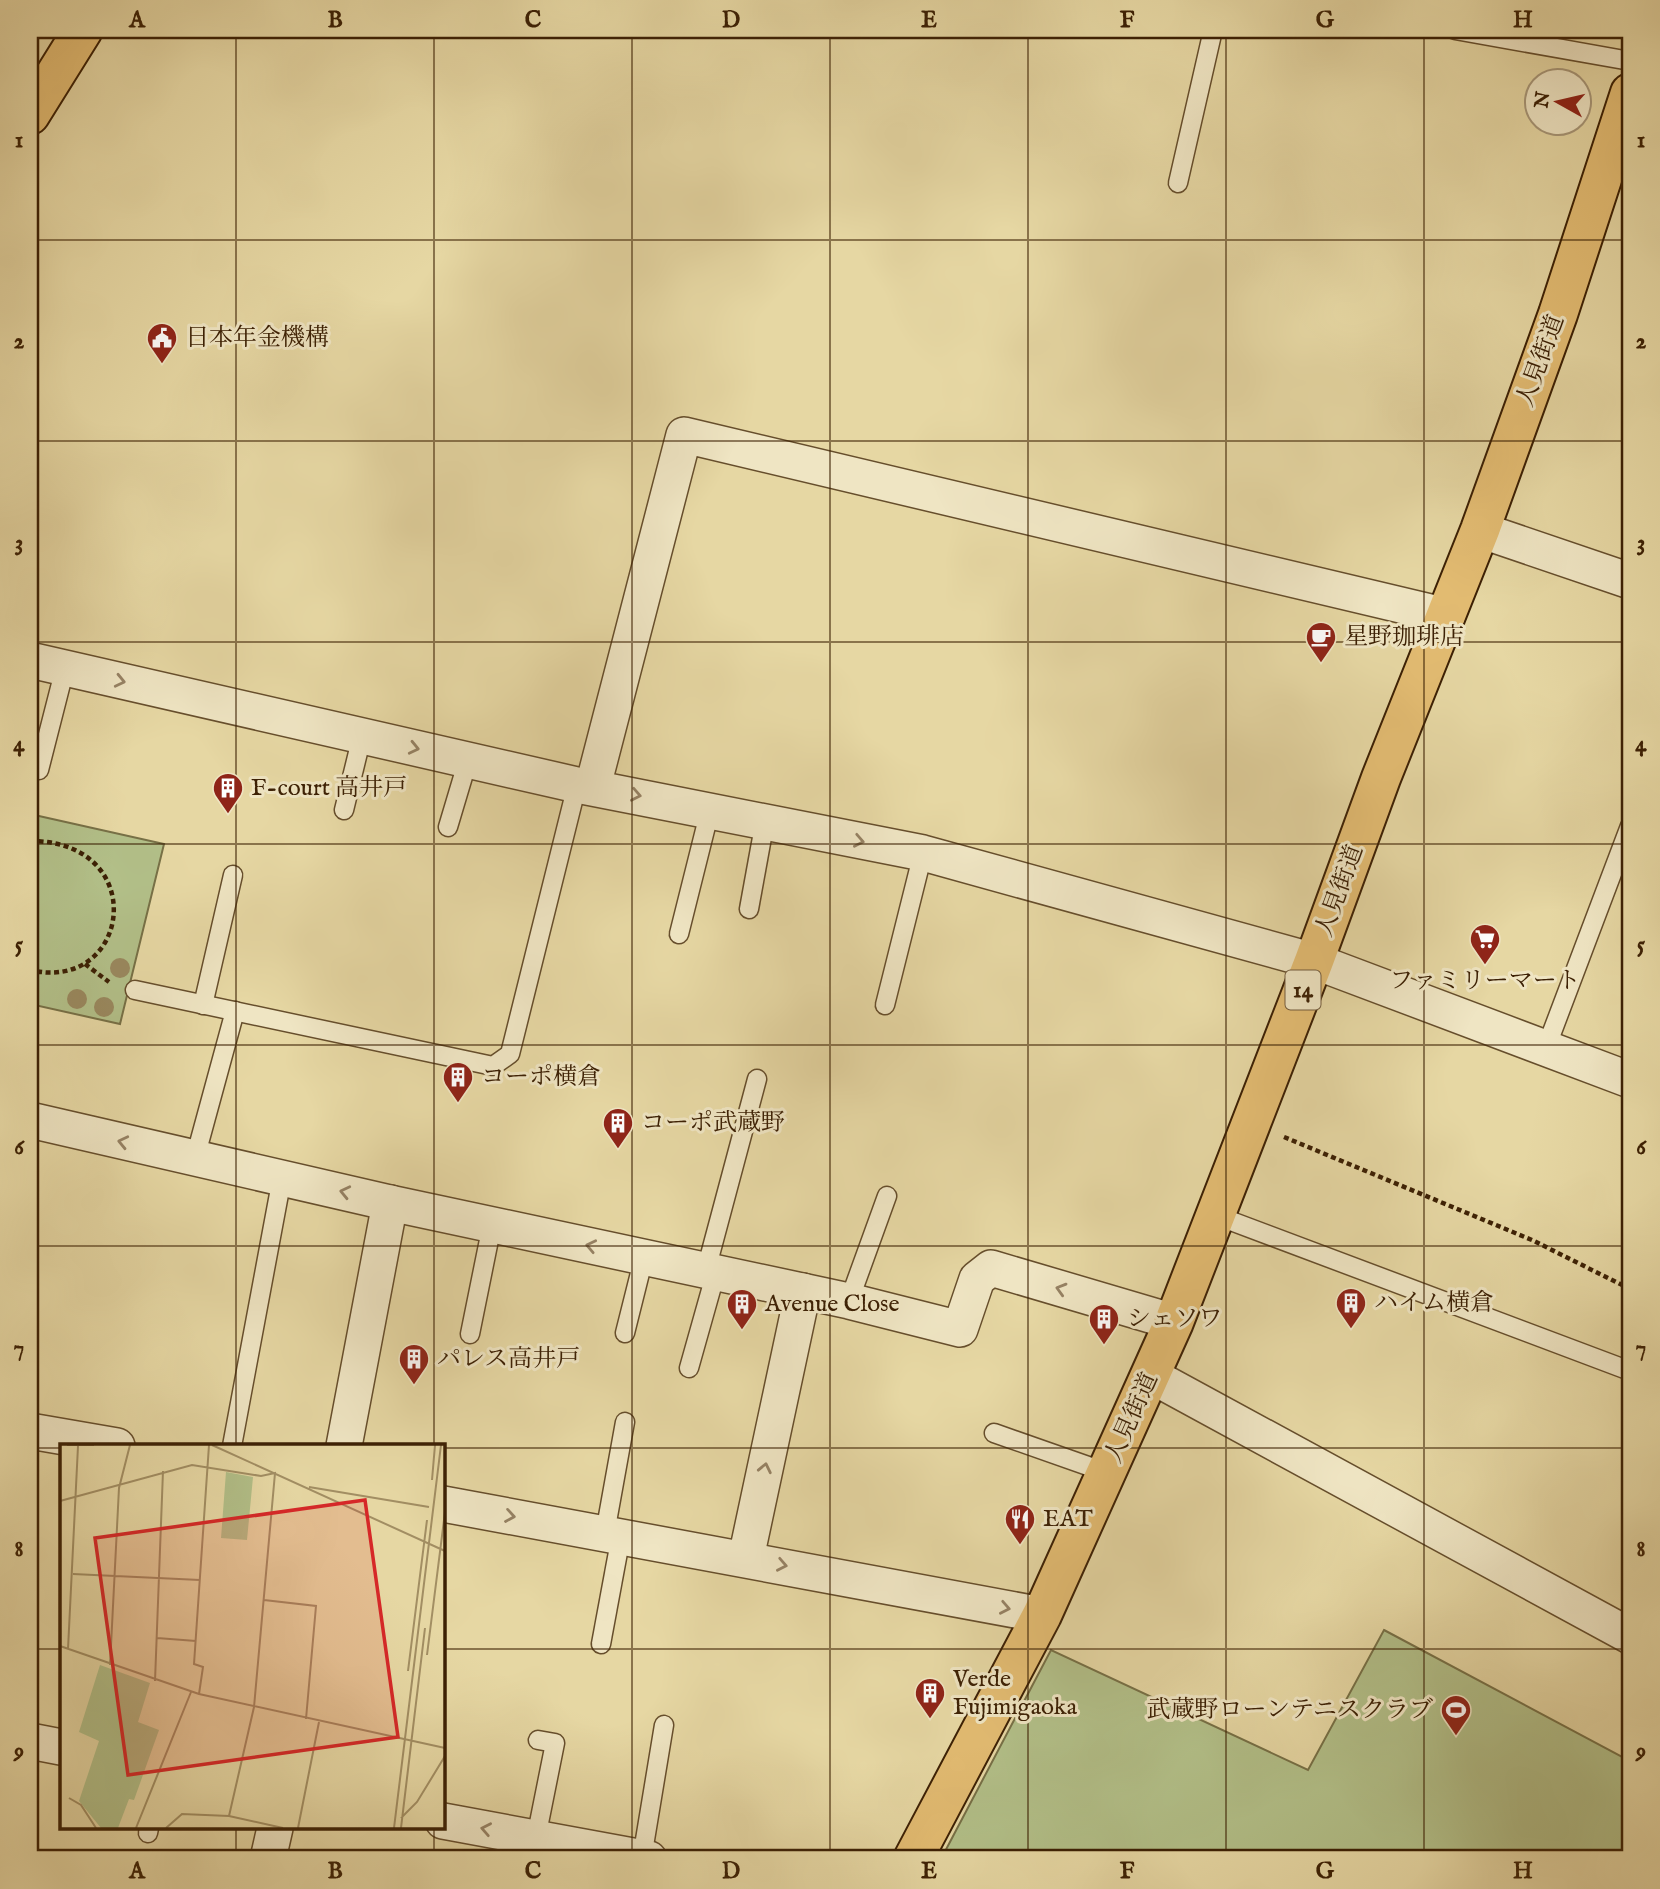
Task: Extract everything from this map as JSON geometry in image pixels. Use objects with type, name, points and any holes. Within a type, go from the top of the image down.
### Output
[{"type":"main road","points":[[30,115],[83,30]]},
{"type":"main road","name":"人見街道","points":[[913,1859],[1042,1615],[1174,1322],[1314,961],[1381,778],[1480,530],[1558,314],[1630,93]]},
{"type":"street","points":[[585,786],[684,435],[1447,616]]},
{"type":"street","points":[[1480,530],[1630,581]]},
{"type":"street","points":[[30,660],[585,786],[923,853],[1314,961],[1630,1080]]},
{"type":"street","points":[[30,1120],[390,1203],[849,1301],[960,1329],[977,1279],[991,1268],[1174,1322]]},
{"type":"street","points":[[344,1444],[390,1203]]},
{"type":"street","points":[[746,1558],[803,1291]]},
{"type":"street","points":[[1150,1375],[1630,1636]]},
{"type":"street","points":[[30,1431],[105,1444]]},
{"type":"street","points":[[444,1504],[746,1558],[1042,1615]]},
{"type":"street","points":[[444,1821],[646,1859]]},
{"type":"street","points":[[268,1859],[275,1829]]},
{"type":"lane","points":[[1178,183],[1213,30]]},
{"type":"lane","points":[[1455,30],[1630,61]]},
{"type":"lane","points":[[39,770],[65,668]]},
{"type":"lane","points":[[344,810],[362,736]]},
{"type":"lane","points":[[448,827],[468,760]]},
{"type":"lane","points":[[135,990],[493,1066],[510,1054],[585,786]]},
{"type":"lane","points":[[679,934],[710,810]]},
{"type":"lane","points":[[749,909],[765,821]]},
{"type":"lane","points":[[1546,1048],[1630,826]]},
{"type":"lane","points":[[885,1005],[923,853]]},
{"type":"lane","points":[[203,1005],[233,875]]},
{"type":"lane","points":[[195,1158],[234,1011]]},
{"type":"lane","points":[[689,1368],[757,1079]]},
{"type":"lane","points":[[232,1444],[282,1178]]},
{"type":"lane","points":[[849,1301],[887,1196]]},
{"type":"lane","points":[[1215,1215],[1630,1371]]},
{"type":"lane","points":[[470,1334],[492,1225]]},
{"type":"lane","points":[[625,1333],[644,1257]]},
{"type":"lane","points":[[601,1644],[625,1422]]},
{"type":"lane","points":[[994,1433],[1108,1473]]},
{"type":"lane","points":[[646,1859],[664,1725]]},
{"type":"lane","points":[[536,1838],[555,1743],[538,1740]]},
{"type":"path","points":[[30,841],[59,844],[84,855],[103,872],[115,896],[115,911],[100,951],[80,968],[63,974],[30,970]]},
{"type":"path","points":[[1251,1123],[1532,1240],[1630,1289]]},
{"type":"green space","points":[[30,814],[164,844],[120,1024],[30,1004]]},
{"type":"green space","name":"武蔵野ローンテニスクラブ","points":[[1384,1630],[1630,1761],[1630,1859],[941,1859],[1051,1650],[1308,1770]]},
{"type":"place","name":"日本年金機構","points":[[162,365]]},
{"type":"place","name":"星野珈琲店","points":[[1321,664]]},
{"type":"place","name":"F-court 高井戸","points":[[228,815]]},
{"type":"place","name":"ファミリーマート","points":[[1485,966]]},
{"type":"place","name":"コーポ横倉","points":[[458,1104]]},
{"type":"place","name":"コーポ武蔵野","points":[[618,1150]]},
{"type":"place","name":"ハイム横倉","points":[[1351,1330]]},
{"type":"place","name":"Avenue Close","points":[[742,1331]]},
{"type":"place","name":"シェソワ","points":[[1104,1346]]},
{"type":"place","name":"パレス高井戸","points":[[414,1386]]},
{"type":"place","name":"EAT","points":[[1020,1546]]},
{"type":"place","name":"Verde Fujimigaoka","points":[[930,1720]]},
{"type":"place","name":"武蔵野ローンテニスクラブ","points":[[1456,1737]]}]
